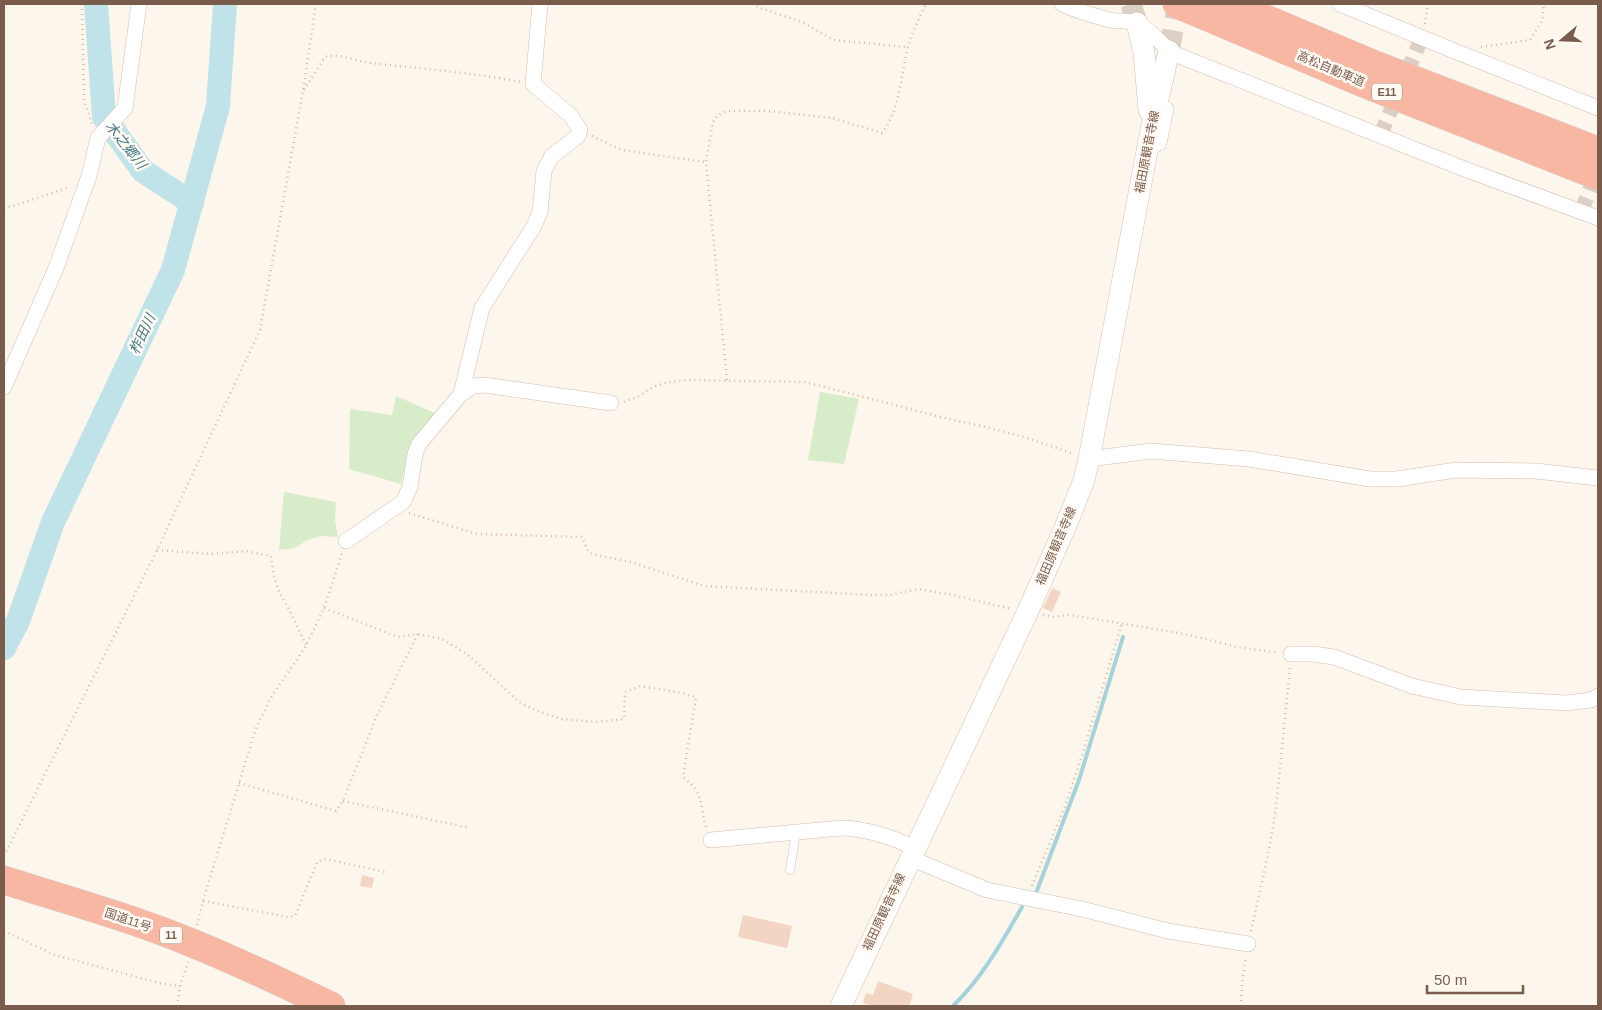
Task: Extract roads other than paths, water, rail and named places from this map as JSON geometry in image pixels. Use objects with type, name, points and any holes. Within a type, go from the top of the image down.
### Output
[{"type":"highway","name":"高松自動車道","points":[[1177,4],[1363,83],[1598,176]]},
{"type":"highway","name":"高松自動車道","points":[[1230,4],[1373,64],[1598,151]]},
{"type":"highway","name":"国道11号","points":[[4,880],[122,916],[193,943],[331,1006]]},
{"type":"main road","points":[[1137,23],[1144,52],[1150,138]]},
{"type":"main road","name":"福田原観音寺線","points":[[841,1006],[1027,613],[1084,480],[1150,138],[1173,53]]},
{"type":"street","points":[[4,387],[56,268],[89,176],[98,138],[125,108],[139,4]]},
{"type":"street","points":[[461,394],[482,308],[534,226],[540,212],[544,171],[552,156],[578,136],[580,130],[570,116],[533,84],[540,4]]},
{"type":"street","points":[[1062,4],[1112,21],[1137,23],[1173,53],[1466,170],[1598,218]]},
{"type":"street","points":[[1340,4],[1598,108]]},
{"type":"street","points":[[346,541],[403,502],[410,487],[415,454],[419,444],[461,394],[473,386],[484,385],[611,403]]},
{"type":"street","points":[[1089,459],[1151,451],[1249,459],[1370,479],[1397,478],[1456,470],[1536,471],[1598,478]]},
{"type":"street","points":[[1291,654],[1313,654],[1334,657],[1412,686],[1461,697],[1566,703],[1591,700],[1598,696]]},
{"type":"street","points":[[710,840],[842,828],[862,829],[898,840],[912,853],[987,890],[1082,909],[1168,931],[1248,944]]},
{"type":"lane","points":[[790,870],[796,833]]},
{"type":"waterway","name":"木之郷川","points":[[96,4],[104,117],[143,171],[192,203]]},
{"type":"waterway","name":"柞田川","points":[[4,648],[18,621],[53,522],[173,270],[218,106],[225,4]]},
{"type":"waterway","points":[[1036,893],[1079,780],[1123,637]]},
{"type":"waterway","points":[[953,1006],[982,972],[1022,907]]},
{"type":"tunnel","points":[[1131,4],[1137,23]]},
{"type":"tunnel","points":[[1169,51],[1178,4]]},
{"type":"tunnel","points":[[1380,136],[1422,37]]},
{"type":"tunnel","points":[[1581,212],[1598,169]]}]
